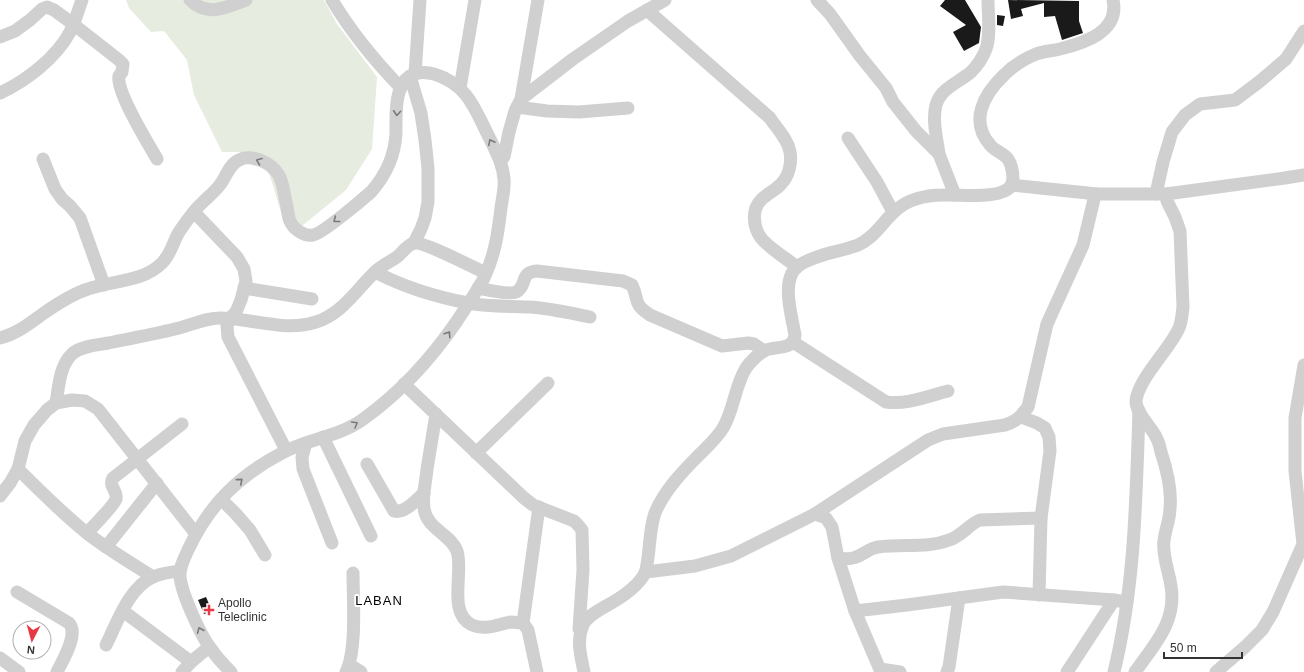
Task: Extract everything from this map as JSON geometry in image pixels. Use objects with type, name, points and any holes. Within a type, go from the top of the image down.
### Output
[{"type":"street","points":[[0,93],[11,88],[51,58],[70,33],[82,0]]},
{"type":"street","points":[[190,0],[205,10],[215,10],[246,0]]},
{"type":"street","points":[[332,0],[352,30],[378,63],[401,88]]},
{"type":"street","points":[[56,404],[60,378],[65,364],[74,352],[88,346],[172,329],[212,318],[230,318],[282,325],[302,326],[316,322],[334,314],[383,264],[396,257],[414,243],[421,229],[427,207],[428,168],[426,140],[412,75],[420,0]]},
{"type":"street","points":[[460,88],[475,0]]},
{"type":"street","points":[[500,160],[504,156],[509,132],[519,103],[538,0]]},
{"type":"street","points":[[519,103],[573,59],[628,21],[665,0]]},
{"type":"street","points":[[817,0],[830,14],[886,88],[894,102],[916,131],[939,154]]},
{"type":"street","points":[[955,195],[939,154],[935,115],[936,104],[943,93],[952,84],[970,72],[981,60],[986,48],[988,35],[988,0]]},
{"type":"street","points":[[1011,186],[1012,170],[1008,159],[992,147],[980,129],[980,112],[986,96],[1003,76],[1024,59],[1038,53],[1078,44],[1098,35],[1108,27],[1113,16],[1113,0]]},
{"type":"street","points":[[0,37],[15,31],[42,9],[47,7],[54,10],[73,24],[123,64],[122,72],[119,76],[119,86],[130,110],[157,159]]},
{"type":"street","points":[[647,10],[770,118],[785,139],[790,152],[790,166],[787,176],[782,184],[760,200],[756,208],[754,219],[755,229],[762,239],[797,267]]},
{"type":"street","points":[[1135,672],[1164,631],[1171,614],[1173,600],[1164,542],[1168,527],[1171,493],[1168,477],[1156,437],[1139,411],[1136,402],[1143,382],[1174,337],[1182,318],[1183,307],[1180,231],[1167,201],[1161,194],[1162,162],[1172,132],[1185,115],[1200,104],[1235,100],[1286,59],[1304,31]]},
{"type":"street","points":[[0,338],[9,336],[20,330],[70,296],[90,288],[145,275],[156,268],[165,261],[181,228],[194,212],[217,189],[235,162],[242,158],[250,157],[266,163],[279,174],[283,183],[290,222],[294,228],[309,236],[315,235],[370,192],[386,170],[394,152],[397,107],[401,88],[412,75],[423,73],[446,78],[460,88],[467,96],[500,160],[504,179],[496,247],[486,273],[478,288],[433,354],[404,384],[361,421],[346,429],[286,450],[238,481],[208,516],[196,534],[184,560],[180,571],[180,578],[187,600],[209,647],[231,672]]},
{"type":"street","points":[[519,103],[547,111],[579,112],[628,108]]},
{"type":"street","points":[[848,138],[877,182],[893,212]]},
{"type":"street","points":[[43,159],[55,189],[62,200],[70,206],[80,218],[104,285]]},
{"type":"street","points":[[579,635],[588,618],[630,590],[639,582],[646,572],[652,524],[661,502],[670,487],[716,438],[724,427],[746,368],[764,351],[776,347],[786,346],[793,342],[795,335],[788,290],[791,277],[797,267],[811,260],[867,240],[893,212],[903,204],[916,199],[934,196],[991,194],[1004,191],[1011,186],[1097,194],[1161,194],[1286,178],[1304,178]]},
{"type":"street","points":[[646,572],[694,566],[714,562],[731,556],[792,527],[815,514],[928,440],[943,434],[1005,425],[1014,422],[1021,417],[1028,407],[1047,324],[1083,244],[1095,195],[1097,194]]},
{"type":"street","points":[[194,212],[237,257],[244,269],[246,281],[236,312],[230,318],[227,326],[228,337],[286,450]]},
{"type":"street","points":[[414,243],[426,246],[486,273]]},
{"type":"street","points":[[478,288],[510,293],[515,292],[520,289],[526,274],[530,271],[623,281],[632,285],[637,303],[640,308],[650,315],[722,346],[748,343],[754,344],[764,351]]},
{"type":"street","points":[[375,272],[413,289],[468,303],[495,306],[530,307],[590,317]]},
{"type":"street","points":[[244,288],[312,299]]},
{"type":"street","points":[[793,342],[886,402],[905,402],[948,391]]},
{"type":"street","points":[[1216,672],[1262,630],[1273,612],[1304,544],[1295,470],[1294,418],[1304,365]]},
{"type":"street","points":[[476,453],[548,383]]},
{"type":"street","points":[[404,384],[524,498],[539,507],[568,518],[582,530],[582,590],[579,647],[584,672]]},
{"type":"street","points":[[0,496],[18,469],[25,441],[34,425],[47,410],[56,404],[72,400],[85,401],[98,409],[196,534]]},
{"type":"street","points":[[1114,672],[1128,601],[1136,519],[1139,411]]},
{"type":"street","points":[[436,414],[424,493],[424,510],[429,522],[452,542],[457,551],[458,601],[463,617],[472,625],[485,628],[513,622],[523,623]]},
{"type":"street","points":[[1021,417],[1037,423],[1045,428],[1049,437],[1050,451],[1041,518],[1039,595]]},
{"type":"street","points":[[87,533],[115,501],[116,493],[111,485],[113,478],[182,424]]},
{"type":"street","points":[[323,437],[371,536]]},
{"type":"street","points":[[306,443],[302,457],[303,469],[332,543]]},
{"type":"street","points":[[367,464],[394,510],[399,512],[404,510],[424,493]]},
{"type":"street","points":[[18,469],[54,505],[87,533],[153,577]]},
{"type":"street","points":[[106,547],[157,483]]},
{"type":"street","points":[[221,499],[250,530],[265,554]]},
{"type":"street","points":[[537,672],[528,630],[523,623],[539,507]]},
{"type":"street","points":[[815,514],[826,518],[832,528],[838,558],[855,611],[880,671],[900,672]]},
{"type":"street","points":[[838,558],[854,558],[877,547],[936,544],[950,540],[963,533],[975,522],[980,520],[1041,518]]},
{"type":"street","points":[[106,645],[128,600],[139,585],[153,577],[180,571]]},
{"type":"street","points":[[353,572],[352,647],[348,668],[361,672]]},
{"type":"street","points":[[17,592],[69,623],[73,627],[71,641],[57,672]]},
{"type":"street","points":[[855,611],[1003,592],[1128,601]]},
{"type":"street","points":[[946,672],[949,667],[959,598]]},
{"type":"street","points":[[1067,672],[1114,600]]},
{"type":"street","points":[[123,611],[191,662]]},
{"type":"street","points":[[182,672],[191,662],[209,647]]},
{"type":"street","points":[[0,658],[19,672]]},
{"type":"shaded area","points":[[126,0],[324,0],[337,24],[377,77],[372,149],[346,190],[302,226],[285,222],[271,179],[263,163],[246,153],[222,152],[194,95],[187,60],[164,31],[151,32],[129,8]]},
{"type":"building","points":[[945,0],[965,0],[981,27],[979,43],[964,51],[953,32],[966,25],[940,6]]},
{"type":"building","points":[[1008,0],[1079,1],[1079,21],[1083,33],[1062,40],[1055,16],[1044,17],[1044,3],[1021,9],[1023,16],[1011,19]]},
{"type":"building","points":[[997,15],[1005,16],[1003,26],[997,25]]},
{"type":"building","points":[[206,597],[212,611],[204,614],[198,600]]},
{"type":"place","name":"Apollo Teleclinic","points":[[209,610]]},
{"type":"district","name":"LABAN","points":[[379,600]]}]
